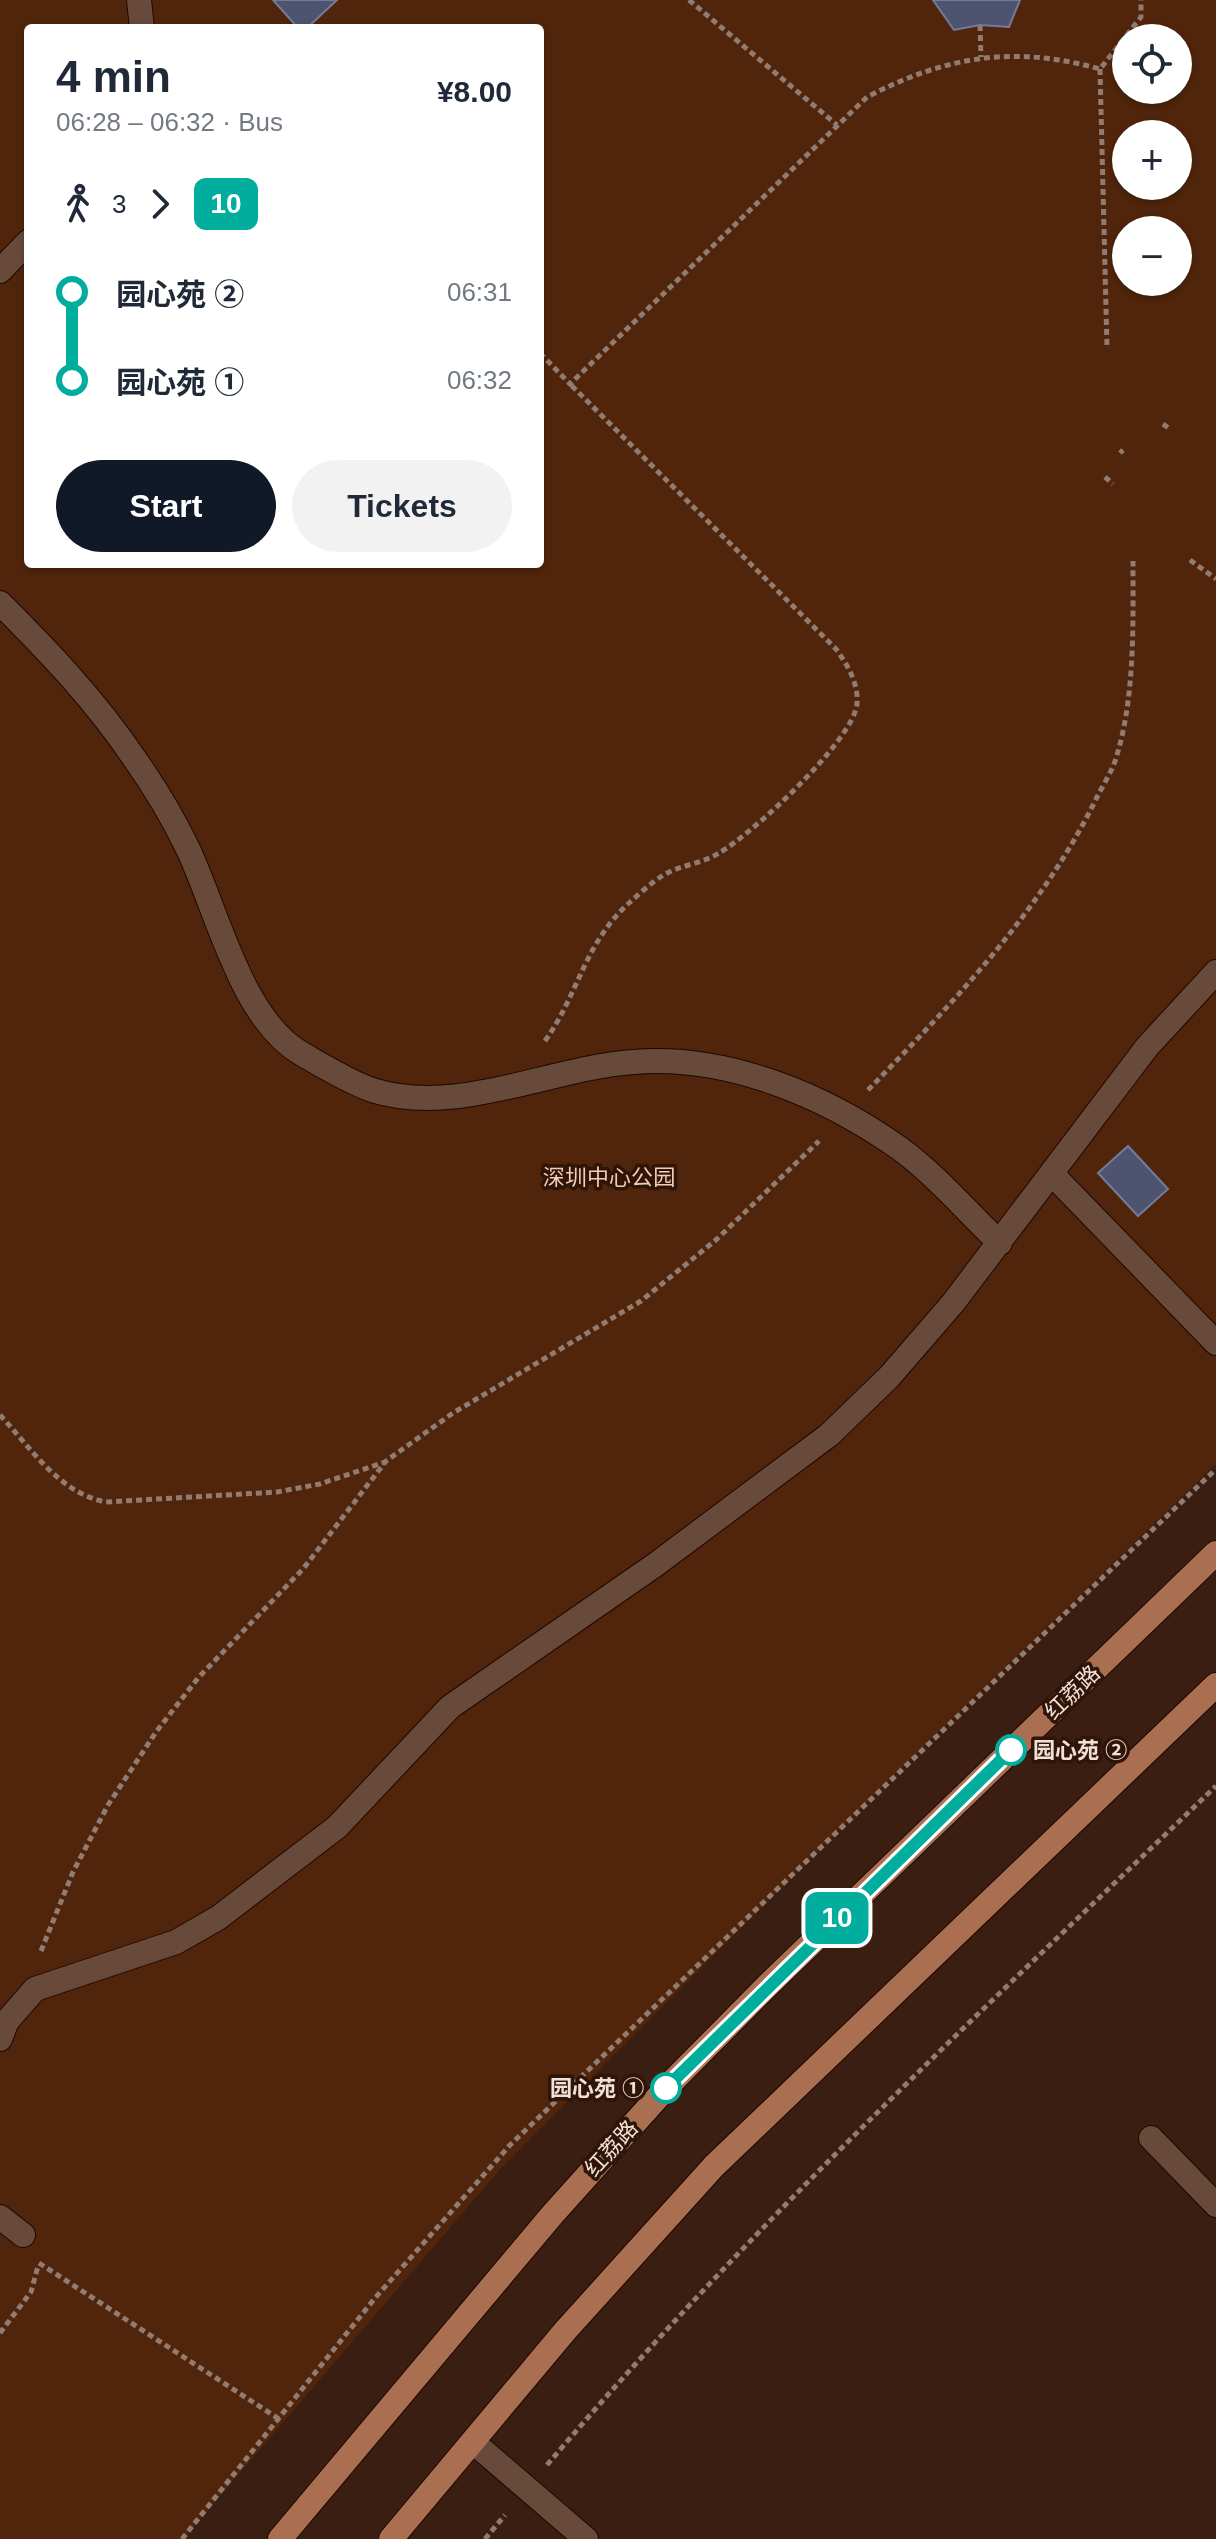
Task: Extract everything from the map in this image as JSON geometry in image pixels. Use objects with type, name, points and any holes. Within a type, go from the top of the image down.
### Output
[{"type":"main road","name":"红荔路","points":[[280,2539],[552,2215],[666,2088],[768,1985],[1216,1553]]},
{"type":"main road","points":[[391,2539],[565,2331],[714,2166],[1216,1685]]},
{"type":"street","points":[[139,0],[142,24]]},
{"type":"street","points":[[0,271],[24,246]]},
{"type":"street","points":[[0,603],[77,681],[135,759],[187,847],[241,982],[264,1018],[297,1052],[373,1090],[420,1096],[485,1092],[585,1067],[637,1061],[705,1065],[762,1079],[805,1095],[900,1149],[1000,1243]]},
{"type":"street","points":[[0,2039],[7,2021],[35,1989],[176,1942],[218,1918],[337,1827],[450,1707],[655,1565],[829,1435],[889,1377],[1000,1243],[1147,1047],[1216,972]]},
{"type":"street","points":[[1052,1174],[1216,1343]]},
{"type":"street","points":[[1151,2138],[1216,2205]]},
{"type":"street","points":[[0,2217],[23,2235]]},
{"type":"street","points":[[473,2442],[586,2539]]},
{"type":"path","points":[[689,0],[837,125]]},
{"type":"path","points":[[1107,347],[1100,69],[1141,17],[1141,0]]},
{"type":"path","points":[[980,25],[981,57]]},
{"type":"path","points":[[570,384],[867,97],[910,75],[981,57],[1058,58],[1100,69]]},
{"type":"path","points":[[539,1049],[565,1013],[592,945],[628,904],[663,875],[717,855],[754,829],[844,736],[857,704],[852,671],[836,649],[544,357]]},
{"type":"path","points":[[1163,424],[1170,429]]},
{"type":"path","points":[[1105,477],[1113,484]]},
{"type":"path","points":[[1190,560],[1216,579]]},
{"type":"path","points":[[0,1415],[68,1487],[85,1498],[106,1502],[277,1492],[320,1484],[386,1461],[453,1413],[641,1301],[717,1239],[795,1167],[903,1054],[1034,902],[1085,821],[1117,756],[1128,686],[1133,561]]},
{"type":"path","points":[[35,1989],[42,1943],[108,1805],[156,1732],[198,1678],[303,1569],[386,1461]]},
{"type":"path","points":[[182,2539],[375,2298],[510,2145],[1216,1469]]},
{"type":"path","points":[[485,2539],[714,2276],[819,2168],[1216,1786]]},
{"type":"path","points":[[23,2235],[39,2263],[279,2419]]},
{"type":"path","points":[[0,2333],[31,2292],[39,2263]]},
{"type":"green space","name":"深圳中心公园","points":[[0,0],[1216,0],[1216,1464],[903,1766],[502,2167],[183,2539],[0,2539]]},
{"type":"building","points":[[273,0],[337,0],[311,24],[294,24]]},
{"type":"building","points":[[933,0],[1020,0],[1009,27],[980,25],[954,30]]},
{"type":"building","points":[[1128,1146],[1168,1189],[1138,1216],[1098,1173]]},
{"type":"bus line","name":"10","points":[[666,2088],[712,2039],[1011,1750]]},
{"type":"place","name":"园心苑 ②","points":[[1011,1750]]},
{"type":"place","name":"园心苑 ①","points":[[666,2088]]}]
